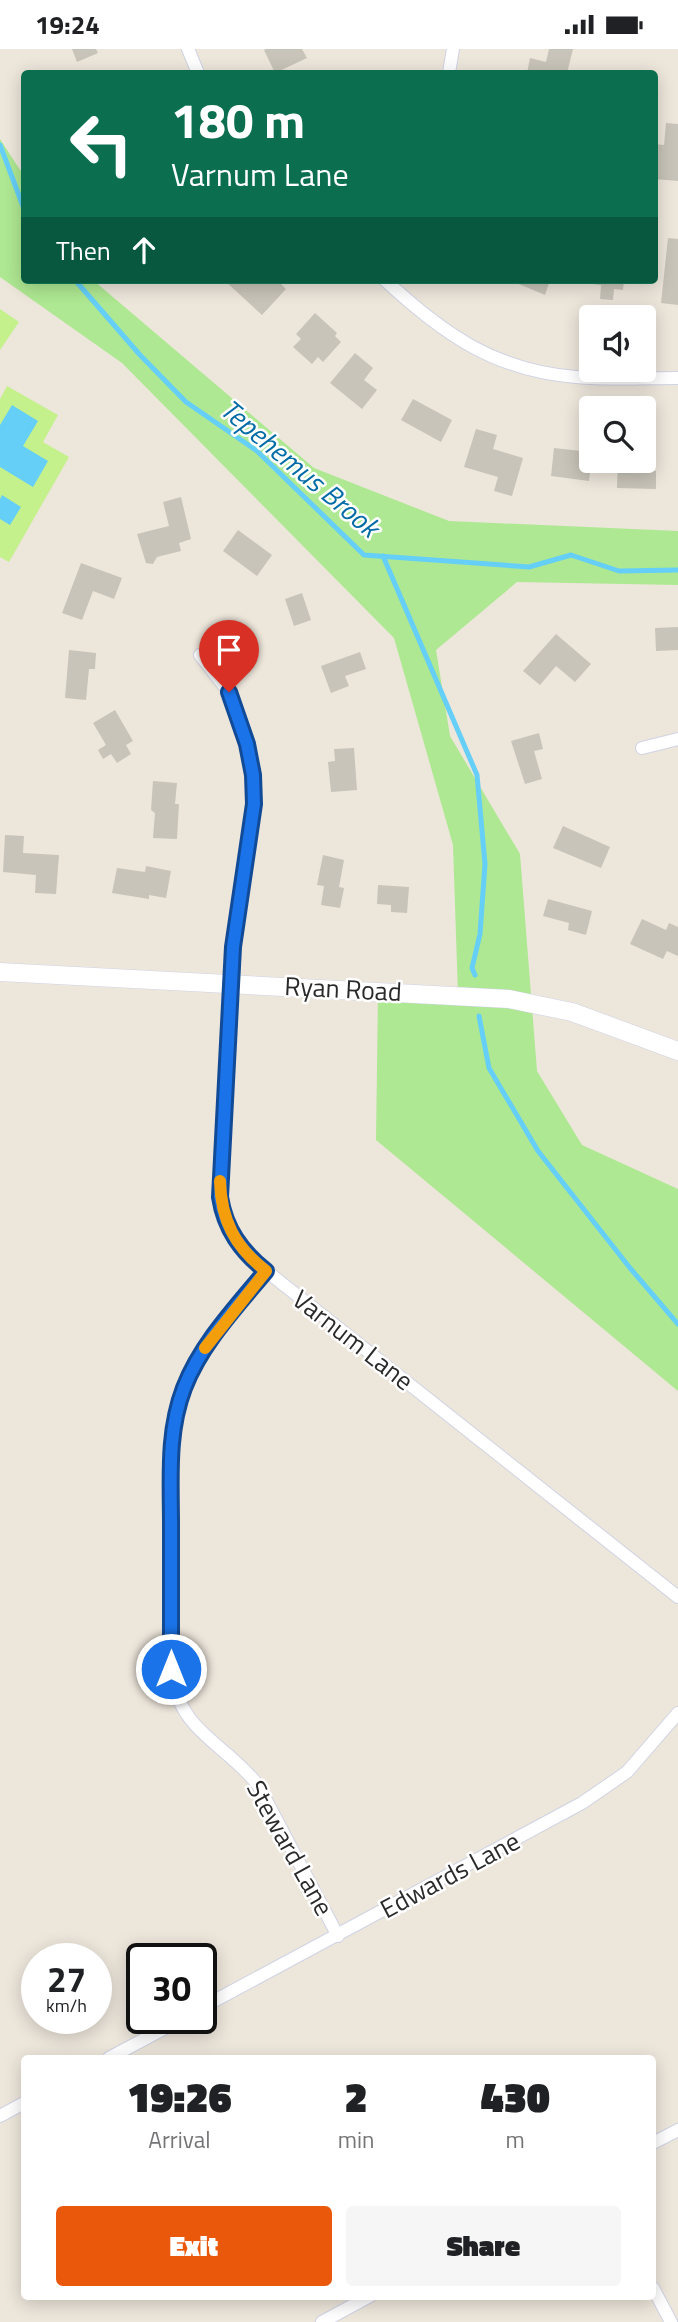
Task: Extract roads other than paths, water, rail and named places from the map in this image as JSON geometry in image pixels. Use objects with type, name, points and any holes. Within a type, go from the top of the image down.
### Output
[{"type":"street","points":[[188,49],[197,70]]},
{"type":"street","points":[[450,70],[453,49]]},
{"type":"street","points":[[389,284],[436,325],[471,347],[513,365],[574,377],[678,378]]},
{"type":"street","name":"Varnum Lane","points":[[200,655],[229,692],[247,744],[253,775],[254,804],[230,985],[220,1197],[228,1228],[250,1258],[678,1597]]},
{"type":"street","points":[[642,748],[678,739]]},
{"type":"street","name":"Ryan Road","points":[[0,972],[509,999],[572,1012],[678,1051]]},
{"type":"street","name":"Steward Lane","points":[[266,1271],[198,1359],[184,1387],[176,1415],[171,1454],[171,1669],[177,1698],[190,1720],[244,1768],[258,1785],[338,1936]]},
{"type":"street","name":"Edwards Lane","points":[[217,2000],[607,1788],[649,1749],[678,1713]]},
{"type":"street","points":[[115,2055],[154,2034]]},
{"type":"street","points":[[0,2116],[21,2105]]},
{"type":"street","points":[[656,2141],[678,2130]]},
{"type":"street","points":[[656,2294],[671,2322]]},
{"type":"street","points":[[323,2322],[362,2300]]},
{"type":"water","points":[[12,405],[38,421],[23,446],[48,461],[33,487],[0,467],[0,425]]},
{"type":"water","points":[[2,495],[21,507],[10,525],[0,519]]},
{"type":"waterway","name":"Tepehemus Brook","points":[[0,145],[21,201]]},
{"type":"waterway","name":"Tepehemus Brook","points":[[78,284],[140,355],[186,402],[257,451],[364,555],[529,567],[571,555],[619,571],[678,570]]},
{"type":"waterway","points":[[383,556],[477,775],[485,864],[480,934],[472,968],[475,975]]},
{"type":"waterway","points":[[479,1016],[489,1068],[538,1151],[678,1324]]}]
